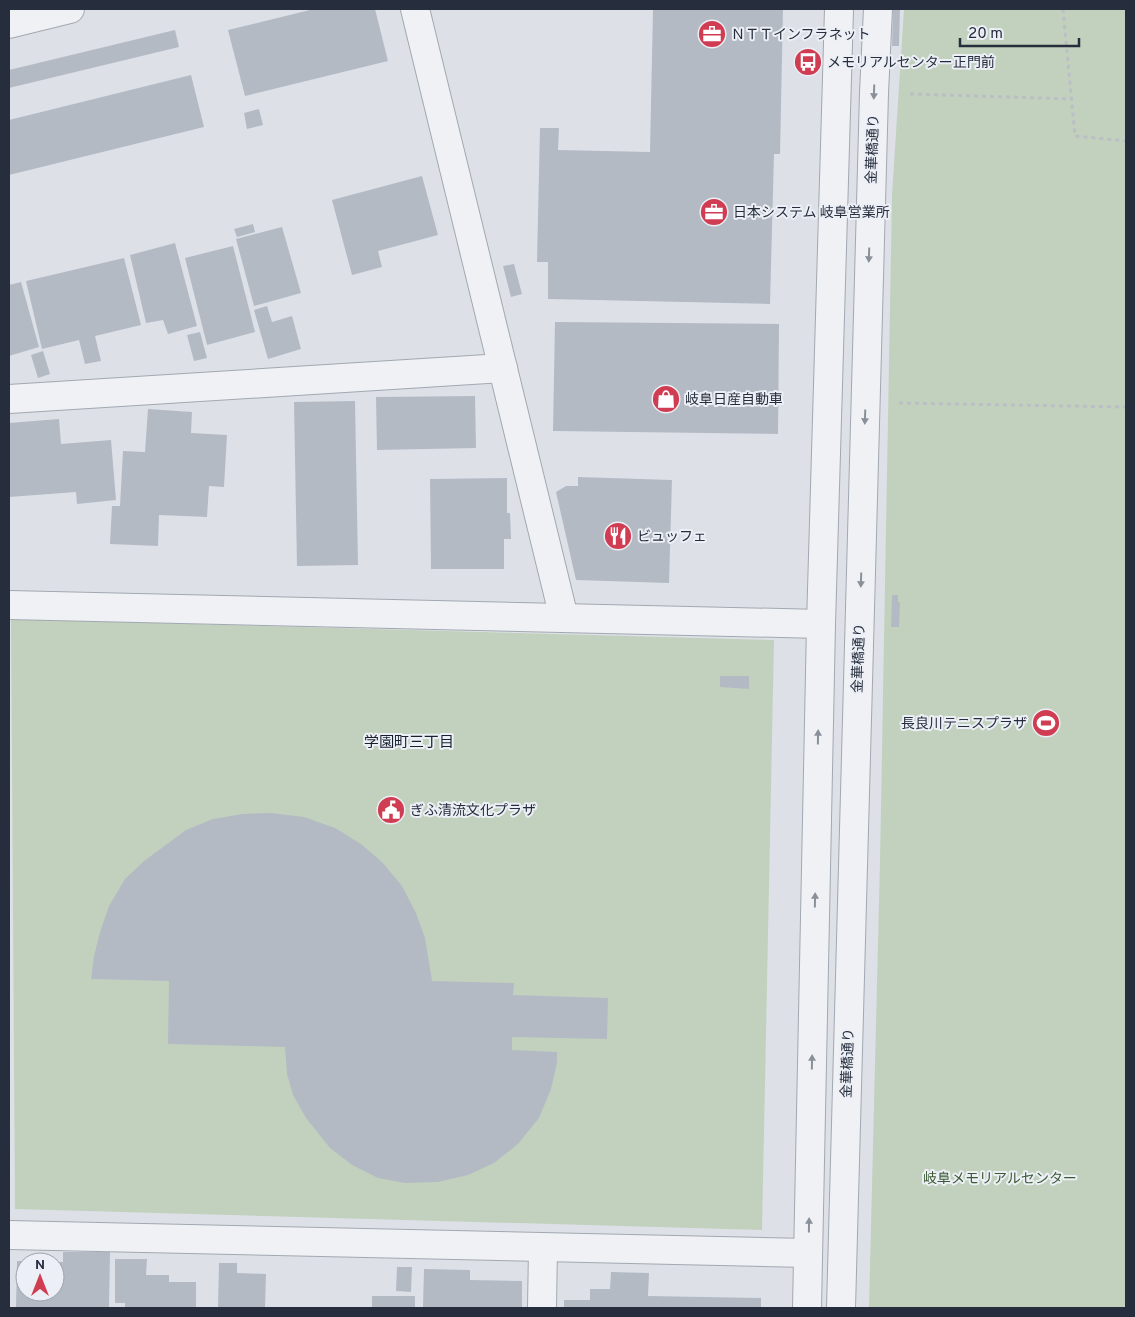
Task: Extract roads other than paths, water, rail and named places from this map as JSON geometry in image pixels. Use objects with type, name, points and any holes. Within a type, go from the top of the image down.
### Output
[{"type":"street","points":[[9,24],[70,9]]},
{"type":"street","points":[[415,9],[564,618]]},
{"type":"street","points":[[807,1308],[821,624],[839,9]]},
{"type":"street","name":"金華橋通り","points":[[841,1308],[865,403],[878,9]]},
{"type":"street","points":[[9,399],[504,368]]},
{"type":"street","points":[[9,605],[821,624]]},
{"type":"street","points":[[9,1235],[808,1254]]},
{"type":"street","points":[[542,1308],[543,1248]]},
{"type":"place","name":"ＮＴＴインフラネット","points":[[712,34]]},
{"type":"place","name":"メモリアルセンター正門前","points":[[808,62]]},
{"type":"place","name":"日本システム 岐阜営業所","points":[[714,212]]},
{"type":"place","name":"岐阜日産自動車","points":[[666,399]]},
{"type":"place","name":"ビュッフェ","points":[[618,536]]},
{"type":"place","name":"長良川テニスプラザ","points":[[1046,723]]},
{"type":"place","name":"ぎふ清流文化プラザ","points":[[391,810]]},
{"type":"district","name":"学園町三丁目","points":[[409,742]]},
{"type":"park label","name":"岐阜メモリアルセンター","points":[[1000,1178]]}]
